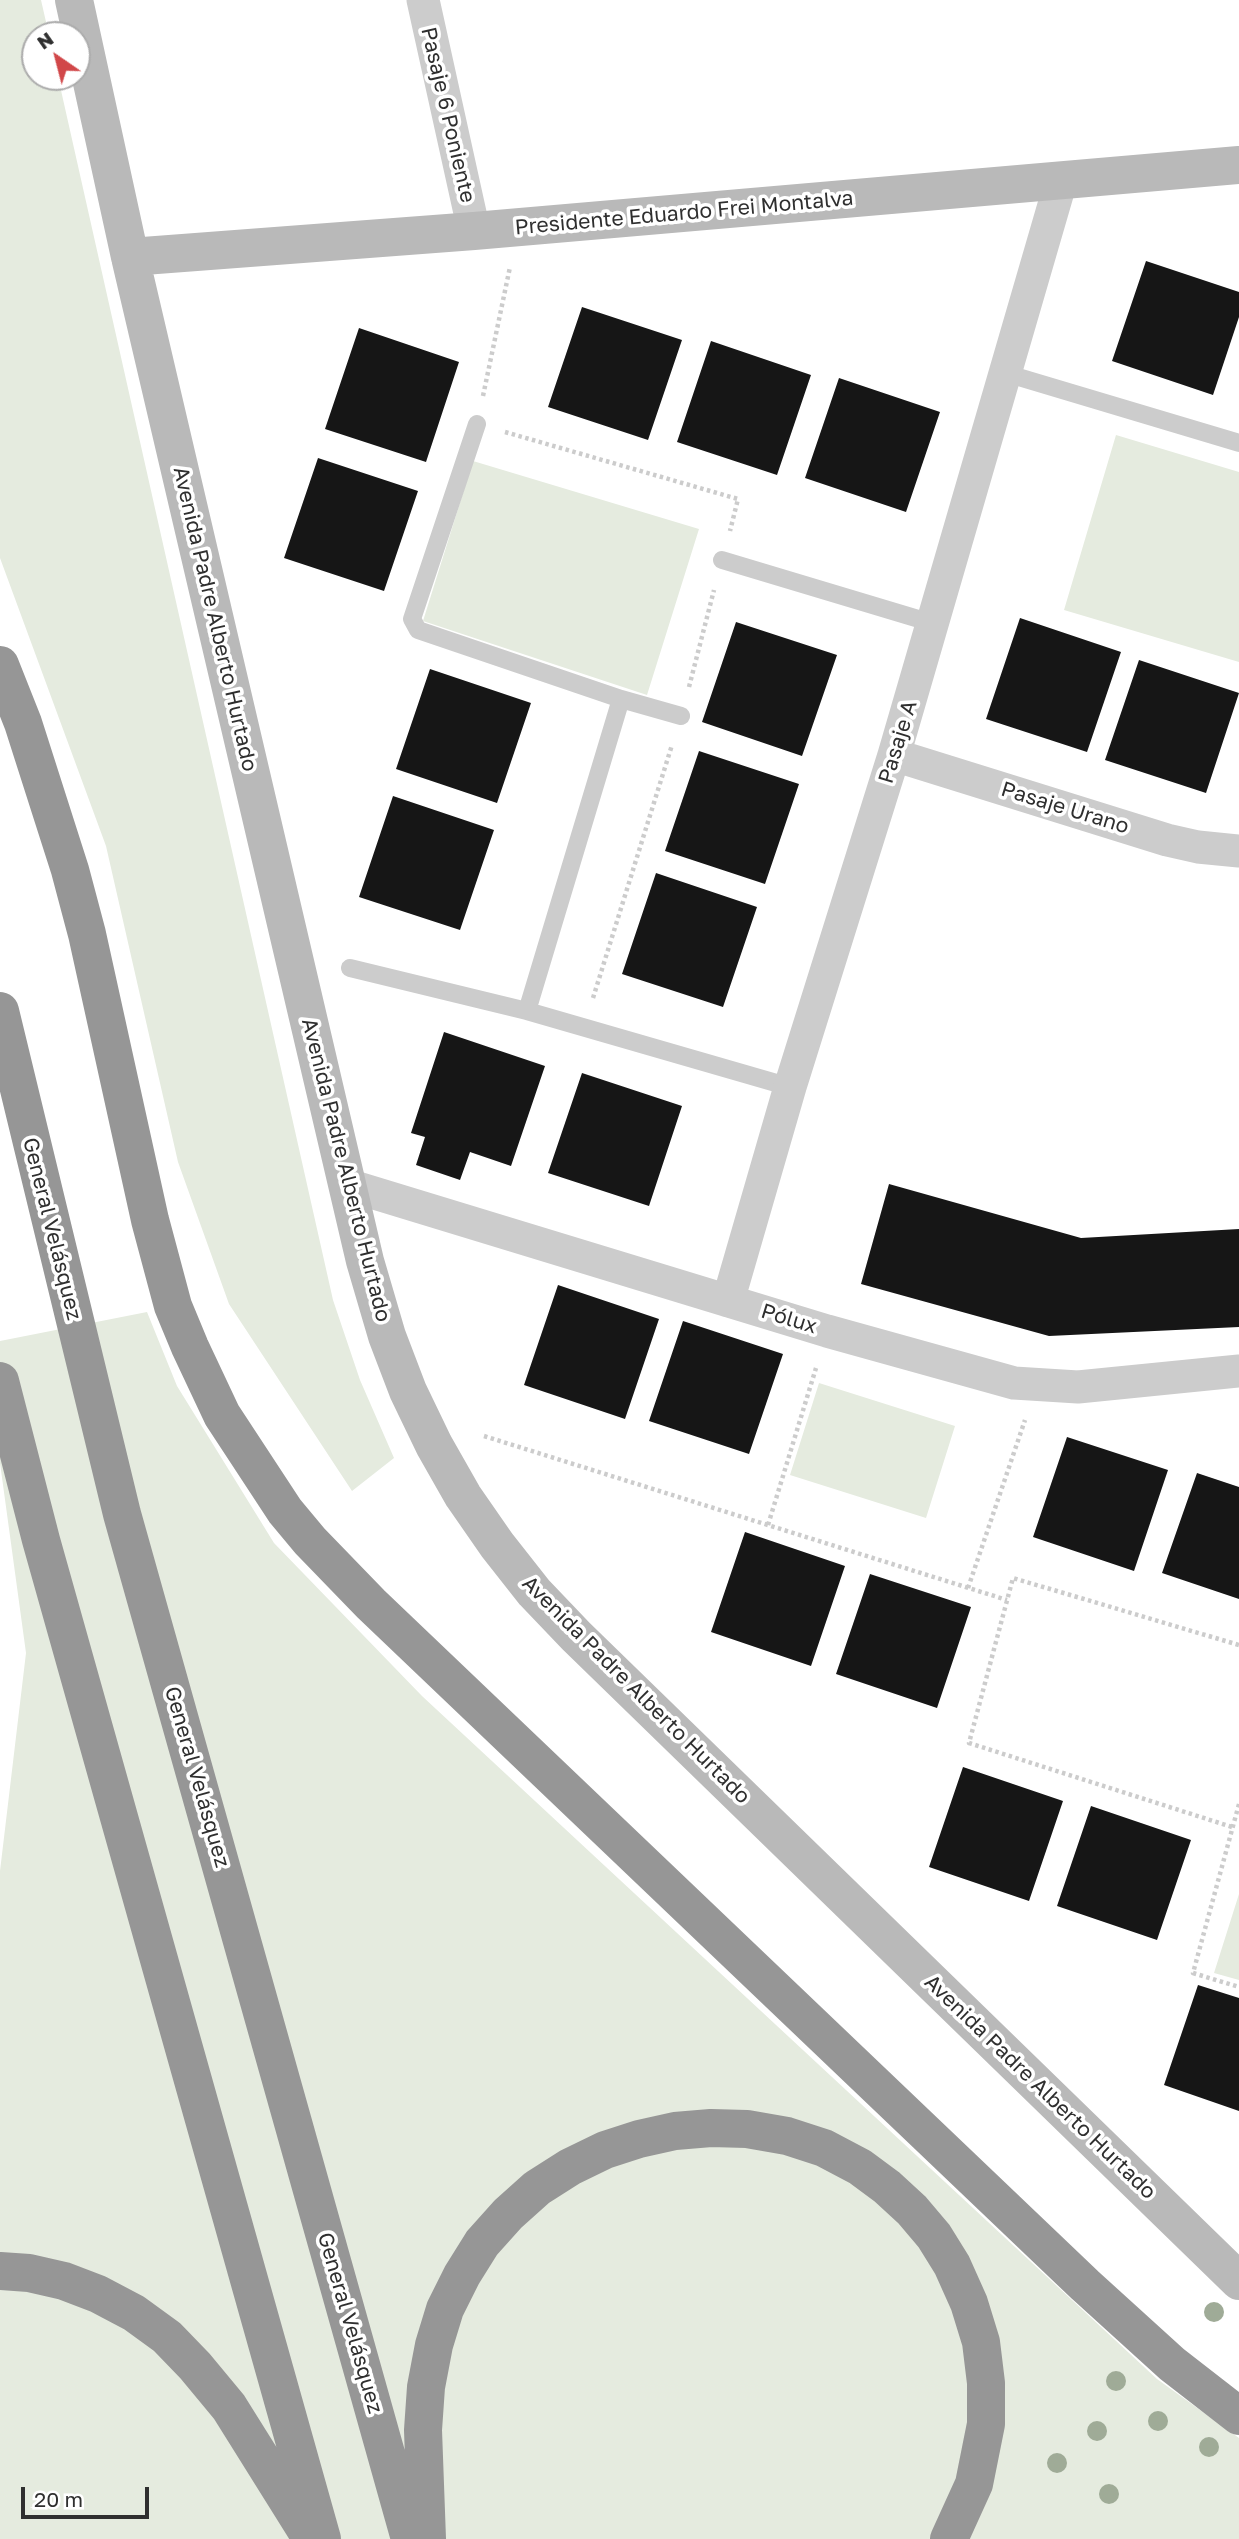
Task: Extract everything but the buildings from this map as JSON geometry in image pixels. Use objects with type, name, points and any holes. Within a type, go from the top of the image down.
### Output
[{"type":"highway","points":[[0,665],[35,759],[70,870],[87,934],[150,1220],[173,1306],[222,1415],[285,1511],[371,1604],[1045,2247],[1172,2364],[1239,2416]]},
{"type":"highway","name":"General Velásquez","points":[[0,1011],[122,1514],[410,2539]]},
{"type":"highway","points":[[0,1381],[45,1553],[321,2539]]},
{"type":"highway","points":[[426,2539],[423,2430],[426,2387],[434,2345],[445,2309],[482,2243],[508,2214],[537,2188],[570,2167],[605,2150],[639,2139],[675,2131],[710,2128],[747,2129],[786,2136],[824,2148],[860,2167],[912,2210],[953,2265],[970,2303],[981,2342],[986,2383],[986,2424],[974,2484],[949,2539]]},
{"type":"highway","points":[[0,2271],[29,2273],[64,2281],[98,2294],[134,2313],[167,2337],[229,2407],[311,2539]]},
{"type":"street","name":"Avenida Padre Alberto Hurtado","points":[[74,0],[130,257],[365,1262],[387,1336],[408,1391],[434,1445],[463,1496],[497,1545],[534,1592],[576,1636],[1239,2281]]},
{"type":"street","name":"Pasaje 6 Poniente","points":[[423,0],[474,231]]},
{"type":"street","name":"Presidente Eduardo Frei Montalva","points":[[130,257],[474,231],[1239,166]]},
{"type":"street","name":"Pasaje A","points":[[729,1301],[790,1087],[894,755],[1061,181]]},
{"type":"street","name":"Pasaje Urano","points":[[894,755],[1167,840],[1198,847],[1239,851]]},
{"type":"street","name":"Pólux","points":[[348,1185],[827,1331],[993,1378],[1037,1386],[1078,1387],[1239,1371]]},
{"type":"lane","points":[[1005,373],[1239,443]]},
{"type":"lane","points":[[477,424],[411,619],[418,630],[621,699],[681,716]]},
{"type":"lane","points":[[722,560],[932,623]]},
{"type":"lane","points":[[527,1011],[621,699]]},
{"type":"lane","points":[[350,968],[527,1011],[790,1087]]},
{"type":"path","points":[[519,227],[477,424],[738,499],[681,716],[583,1028]]},
{"type":"path","points":[[768,1525],[827,1331]]},
{"type":"path","points":[[968,1588],[1037,1386]]},
{"type":"path","points":[[484,1436],[1007,1600]]},
{"type":"path","points":[[1232,1827],[969,1743],[1013,1578],[1239,1645]]},
{"type":"path","points":[[1239,1804],[1193,1973],[1239,1987]]},
{"type":"shaded area","points":[[0,0],[41,0],[46,21],[21,21],[21,91],[61,91],[333,1300],[360,1380],[394,1458],[352,1491],[229,1304],[178,1162],[106,846],[0,558]]},
{"type":"shaded area","points":[[1116,435],[1239,472],[1239,662],[1064,610]]},
{"type":"shaded area","points":[[473,461],[699,529],[647,695],[423,621]]},
{"type":"shaded area","points":[[147,1312],[177,1386],[274,1543],[422,1696],[1157,2379],[1239,2438],[1239,2539],[0,2539],[0,1871],[26,1653],[0,1463],[0,1341]]},
{"type":"shaded area","points":[[819,1383],[955,1426],[926,1518],[790,1475]]},
{"type":"shaded area","points":[[1239,1894],[1239,1980],[1214,1973]]}]
